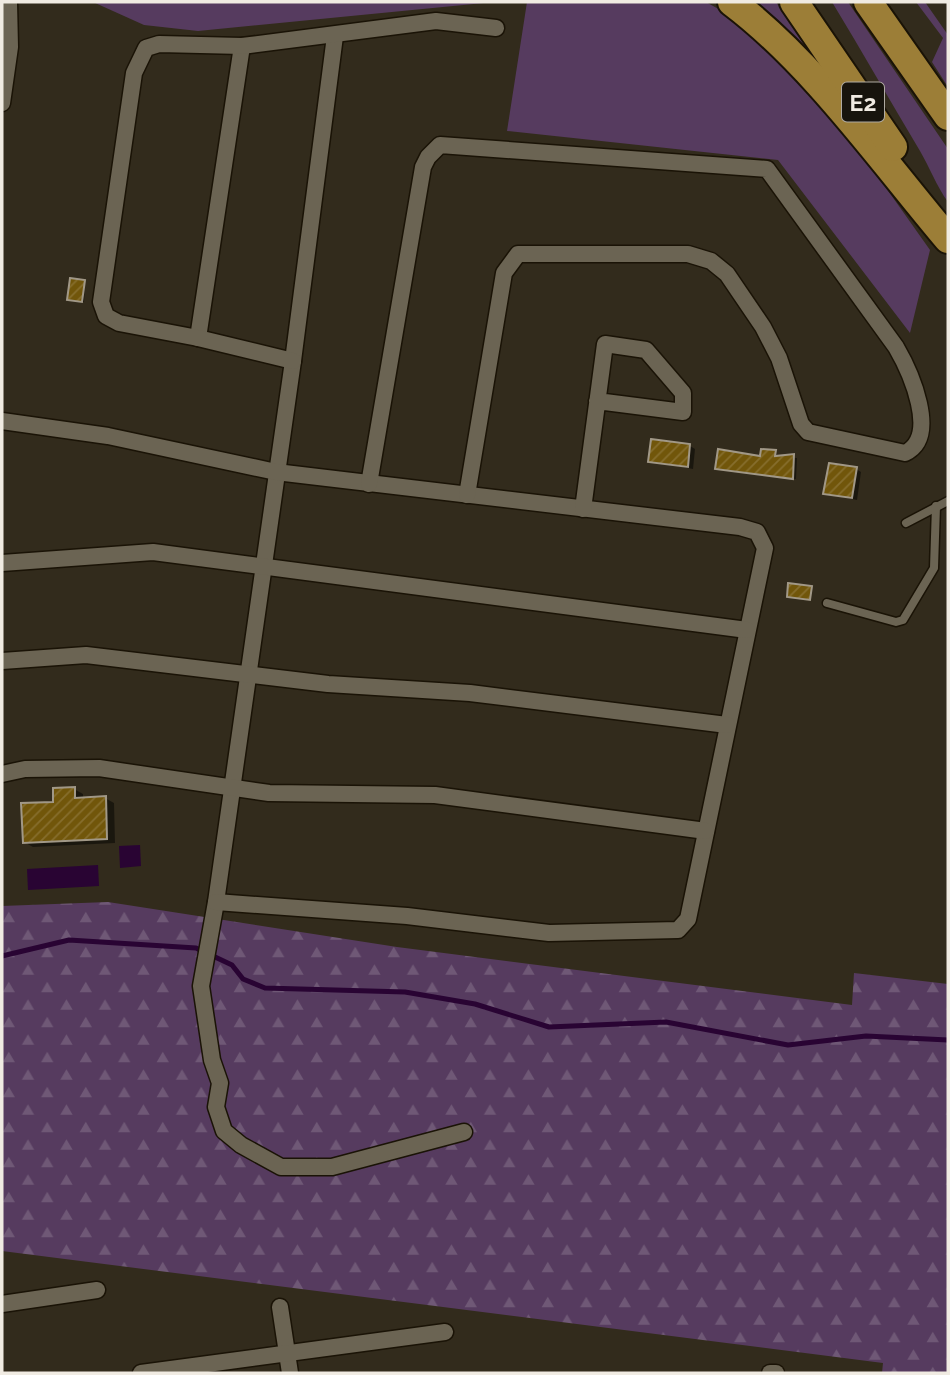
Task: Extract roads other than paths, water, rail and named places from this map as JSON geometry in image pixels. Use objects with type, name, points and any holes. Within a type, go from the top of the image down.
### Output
[{"type":"highway","points":[[732,2],[764,29],[824,92],[940,222]]},
{"type":"highway","name":"E2","points":[[794,2],[940,222]]},
{"type":"highway","name":"E2","points":[[868,2],[948,116]]},
{"type":"street","points":[[2,103],[10,47],[9,2]]},
{"type":"street","points":[[293,361],[198,338],[119,323],[106,316],[101,303],[134,73],[146,48],[159,44],[242,46],[436,21],[496,29]]},
{"type":"street","points":[[335,36],[293,361],[246,676],[216,902],[201,986],[212,1060],[220,1083],[216,1107],[224,1131],[271,1162],[281,1167],[332,1167],[464,1132]]},
{"type":"street","points":[[198,338],[242,46]]},
{"type":"street","points":[[369,484],[424,167],[428,157],[440,145],[767,169],[896,347],[912,374],[917,393],[921,434],[918,443],[905,453],[817,436],[801,424],[779,358],[763,327],[727,274],[711,261],[688,254],[518,254],[504,273],[467,495]]},
{"type":"street","points":[[583,509],[597,401],[605,344],[646,350],[683,393],[684,412],[597,401]]},
{"type":"street","points":[[2,421],[108,436],[276,472],[740,527],[757,532],[765,548],[688,919],[678,930],[549,933],[407,916],[216,902]]},
{"type":"street","points":[[2,563],[128,552],[263,565],[747,630]]},
{"type":"street","points":[[2,661],[86,655],[246,676],[470,693],[727,725]]},
{"type":"street","points":[[2,774],[25,769],[99,768],[231,789],[302,795],[435,795],[706,831]]},
{"type":"street","points":[[2,1304],[97,1290]]},
{"type":"street","points":[[280,1307],[290,1373]]},
{"type":"street","points":[[141,1373],[445,1332]]},
{"type":"street","points":[[770,1373],[776,1373]]},
{"type":"lane","points":[[906,523],[948,501]]},
{"type":"lane","points":[[827,603],[896,622],[903,620],[934,568],[936,506]]},
{"type":"waterway","points":[[2,956],[69,940],[196,948],[232,965],[243,979],[265,988],[405,992],[475,1004],[549,1027],[666,1022],[788,1045],[866,1036],[948,1040]]}]
